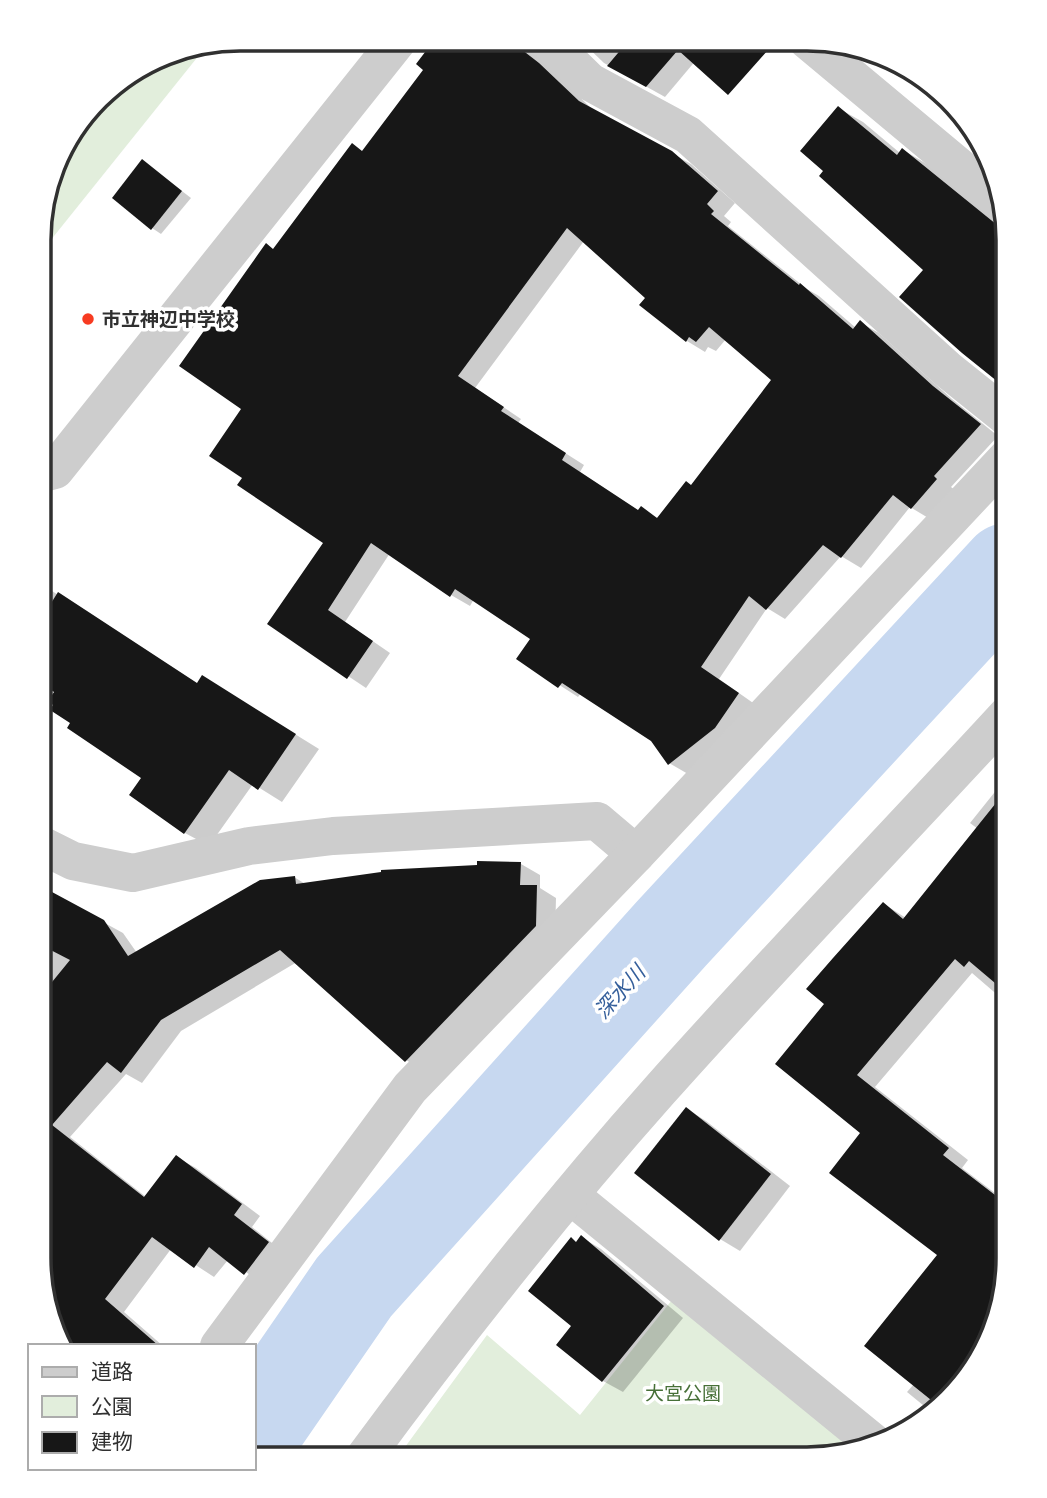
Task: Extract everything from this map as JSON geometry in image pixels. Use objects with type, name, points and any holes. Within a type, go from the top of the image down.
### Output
[{"type":"street","points":[[51,471],[55,470],[389,51]]},
{"type":"street","points":[[558,51],[590,82],[688,135],[948,370],[996,408]]},
{"type":"street","points":[[821,52],[990,193]]},
{"type":"street","points":[[220,1344],[410,1088],[636,855],[996,470]]},
{"type":"street","points":[[372,1447],[570,1195],[659,1091],[996,727]]},
{"type":"street","points":[[51,850],[73,861],[133,873],[249,846],[333,836],[597,821],[636,855]]},
{"type":"street","points":[[570,1195],[867,1437]]},
{"type":"green space","points":[[199,55],[51,240],[52,215],[61,179],[70,156],[90,125],[106,106],[145,76],[167,65]]},
{"type":"green space","name":"大宮公園","points":[[672,1300],[848,1443],[807,1447],[405,1447],[487,1335],[580,1415]]},
{"type":"building","points":[[426,51],[524,51],[579,101],[672,151],[718,191],[707,204],[714,211],[711,214],[799,285],[800,283],[853,329],[860,320],[933,386],[981,424],[934,476],[937,479],[911,509],[893,495],[841,558],[823,545],[766,610],[749,596],[701,667],[739,693],[715,728],[668,765],[651,741],[562,683],[558,688],[516,659],[530,639],[455,589],[450,597],[371,543],[328,610],[373,641],[347,679],[267,624],[323,543],[237,485],[242,478],[209,456],[241,409],[179,366],[266,243],[273,249],[352,143],[362,151],[423,70],[416,64]],"holes":[[[567,228],[645,298],[639,305],[686,342],[689,337],[696,342],[709,327],[771,380],[691,485],[686,481],[657,518],[641,506],[638,510],[562,460],[566,453],[501,411],[504,407],[458,376]]]},
{"type":"building","points":[[620,51],[677,51],[646,87],[607,66]]},
{"type":"building","points":[[679,51],[767,51],[728,95]]},
{"type":"building","points":[[838,106],[897,155],[902,148],[995,224],[996,380],[899,297],[923,270],[819,176],[823,171],[800,151]]},
{"type":"building","points":[[142,159],[182,191],[151,230],[112,198]]},
{"type":"building","points":[[58,592],[197,683],[202,675],[296,734],[258,790],[229,770],[184,834],[129,795],[141,778],[67,728],[70,723],[51,711],[51,696],[54,692],[51,690],[51,603]]},
{"type":"building","points":[[996,803],[996,984],[969,961],[964,967],[955,959],[857,1075],[949,1148],[943,1155],[996,1196],[996,1271],[986,1319],[977,1342],[964,1363],[932,1400],[864,1346],[937,1255],[829,1173],[860,1133],[775,1064],[824,1004],[806,989],[883,902],[903,919]]},
{"type":"building","points":[[477,861],[521,862],[520,885],[537,885],[536,926],[405,1062],[280,950],[161,1020],[121,1073],[107,1062],[52,1125],[144,1197],[176,1155],[242,1204],[234,1215],[269,1242],[244,1275],[209,1247],[194,1268],[152,1237],[105,1299],[157,1344],[71,1344],[61,1319],[52,1283],[51,983],[70,960],[51,950],[51,891],[104,920],[128,956],[260,880],[295,876],[296,884],[381,870],[477,865]]},
{"type":"building","points":[[686,1107],[771,1174],[719,1241],[634,1173]]},
{"type":"building","points":[[581,1235],[664,1306],[602,1382],[556,1345],[571,1326],[528,1291],[571,1237],[576,1242]]},
{"type":"waterway","name":"深水川","points":[[256,1429],[354,1287],[671,934],[996,583]]},
{"type":"place","name":"市立神辺中学校","points":[[88,319]]}]
